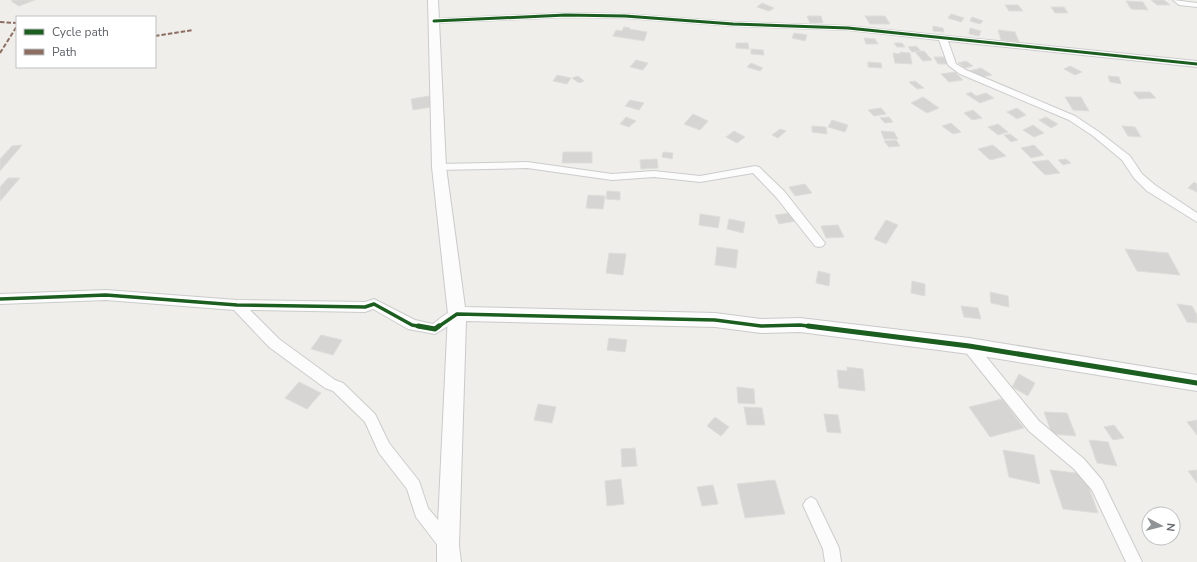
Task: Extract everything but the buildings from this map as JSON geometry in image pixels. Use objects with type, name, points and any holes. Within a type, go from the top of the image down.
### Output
[{"type":"street","points":[[433,0],[438,167],[457,314],[448,545],[449,562]]},
{"type":"street","points":[[1177,0],[1182,3],[1197,5]]},
{"type":"street","points":[[434,21],[566,15],[625,16],[733,24],[848,28],[1197,64]]},
{"type":"street","points":[[943,39],[952,66],[1072,118],[1096,134],[1126,158],[1138,176],[1151,188],[1197,218]]},
{"type":"street","points":[[438,167],[527,165],[612,177],[654,174],[700,179],[755,169],[780,194],[819,243]]},
{"type":"street","points":[[0,299],[106,295],[237,305],[365,306],[374,304],[412,325],[435,329],[457,314],[715,320],[761,326],[800,325],[970,346],[1197,383]]},
{"type":"street","points":[[237,305],[274,343],[330,384],[338,387],[370,418],[384,448],[414,486],[421,512],[448,545]]},
{"type":"street","points":[[970,346],[1034,426],[1079,464],[1097,485],[1134,562]]},
{"type":"street","points":[[811,505],[831,548],[833,562]]},
{"type":"marked path","points":[[0,22],[16,23]]},
{"type":"marked path","points":[[0,53],[16,28]]},
{"type":"marked path","points":[[156,36],[193,30]]},
{"type":"cycle path","points":[[434,21],[566,15],[625,16],[733,24],[848,28],[1197,64]]},
{"type":"cycle path","points":[[0,299],[106,295],[237,305],[365,307],[374,304],[412,325],[435,329],[457,314],[715,320],[761,326],[800,325],[969,346],[1197,383]]}]
